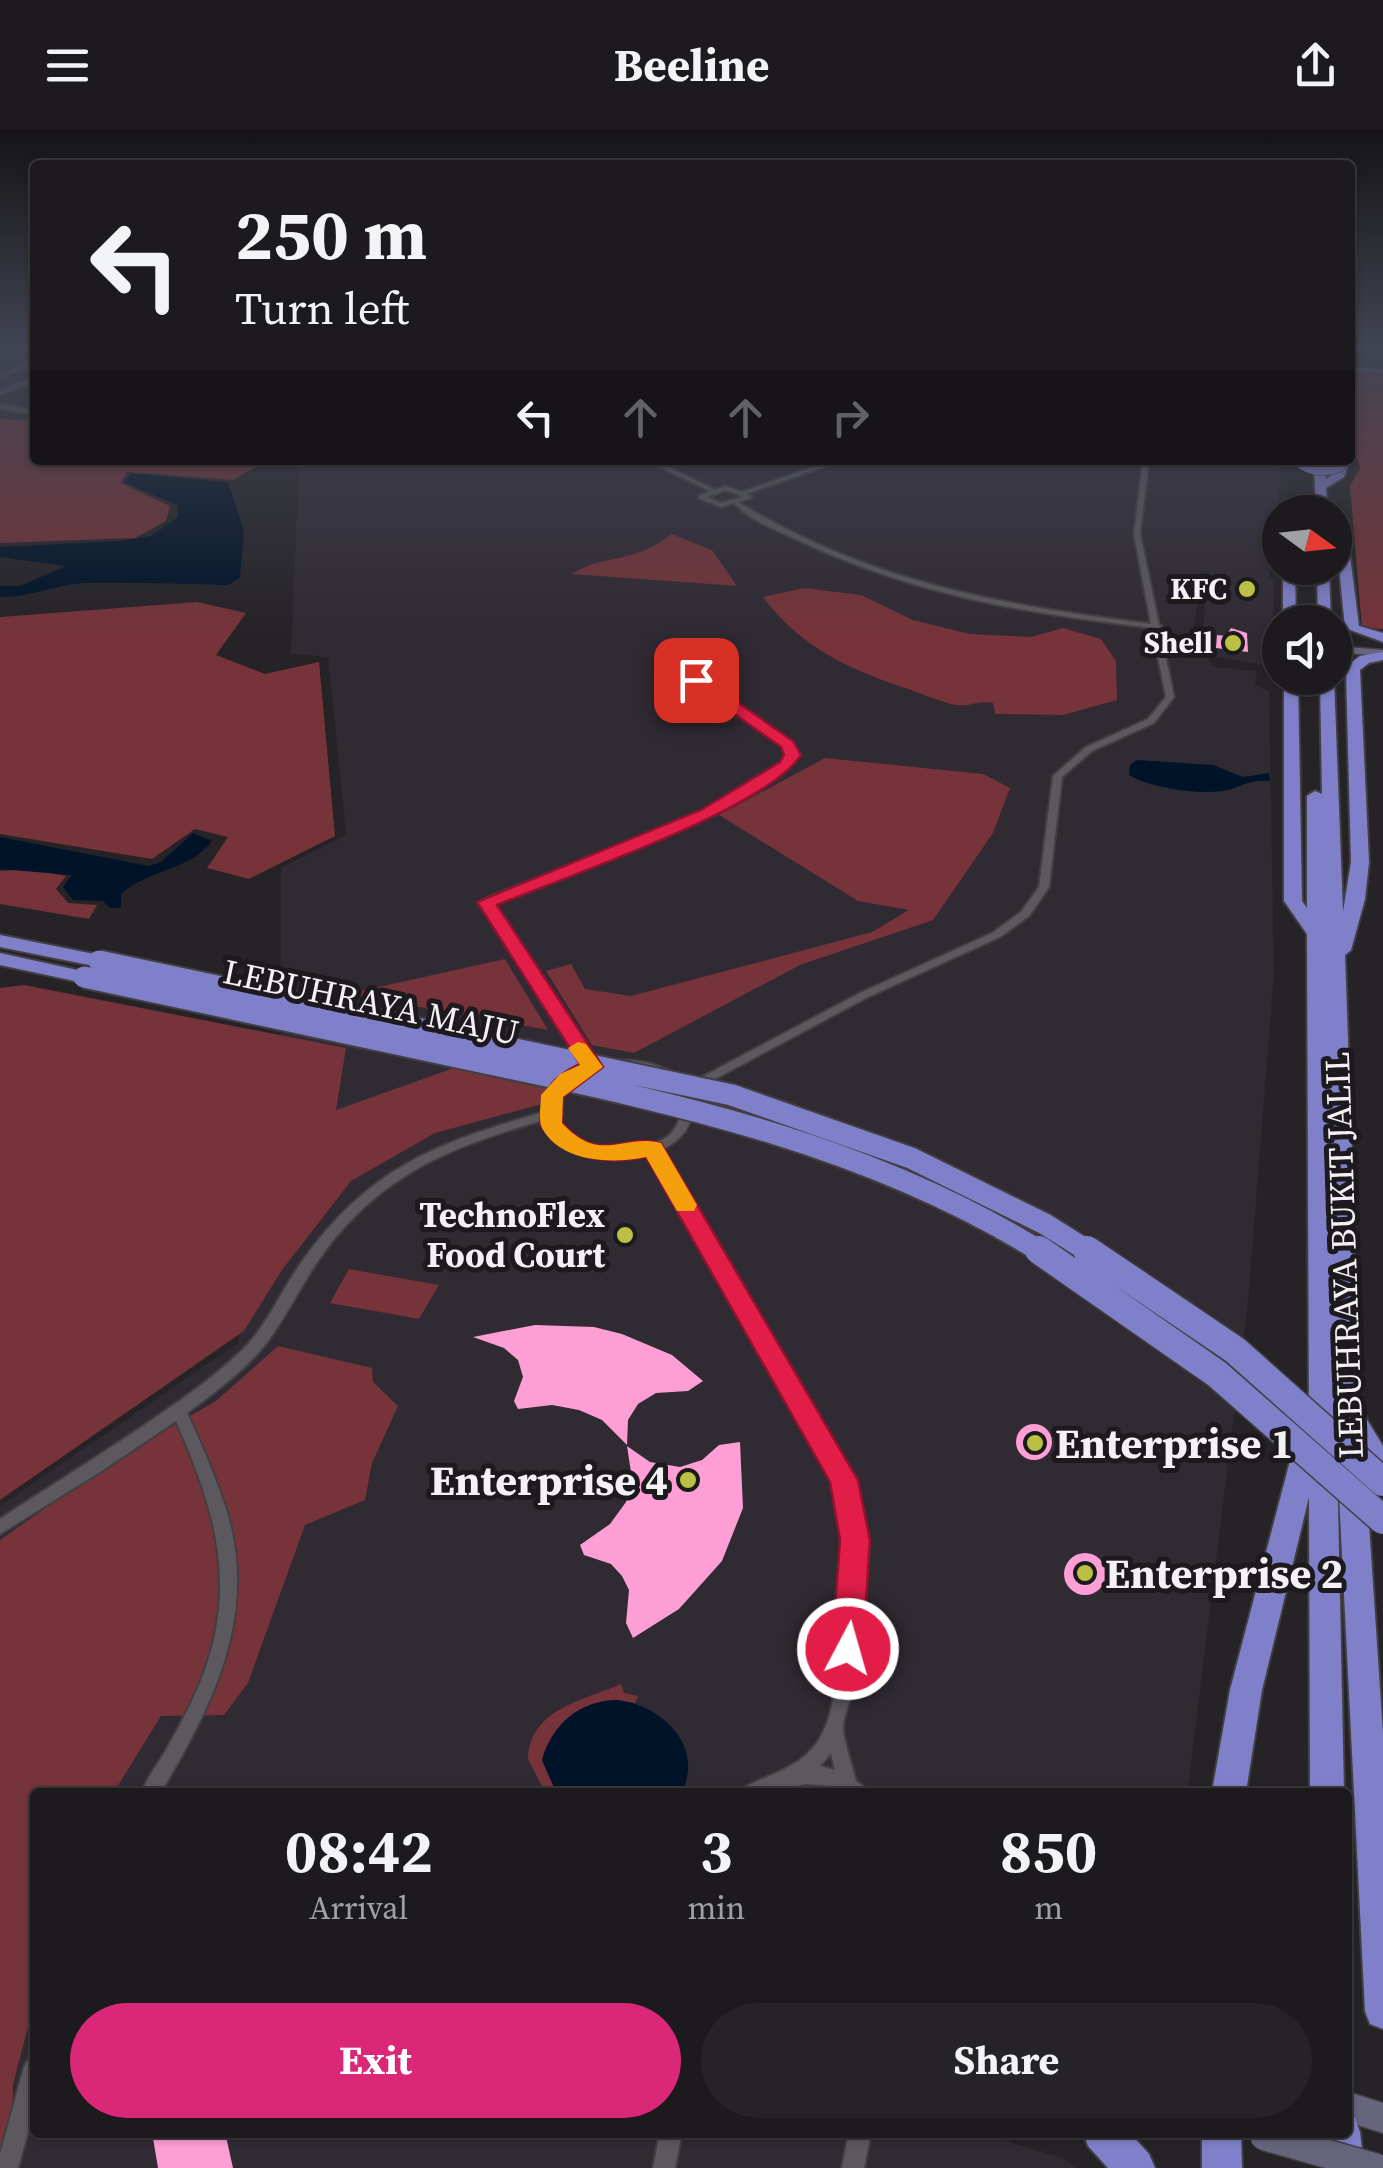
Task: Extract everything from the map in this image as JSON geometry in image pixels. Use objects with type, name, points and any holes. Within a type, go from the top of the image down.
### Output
[{"type":"highway","points":[[1302,465],[1325,471],[1341,465]]},
{"type":"highway","points":[[1308,465],[1311,495]]},
{"type":"highway","points":[[1318,495],[1322,486],[1320,465]]},
{"type":"highway","points":[[1322,486],[1340,475],[1341,465]]},
{"type":"highway","points":[[1350,585],[1359,640]]},
{"type":"highway","points":[[1352,642],[1383,640]]},
{"type":"highway","points":[[1334,973],[1356,899],[1360,862],[1353,669],[1366,659],[1383,655]]},
{"type":"highway","points":[[1291,695],[1293,901],[1316,933]]},
{"type":"highway","name":"LEBUHRAYA BUKIT JALIL","points":[[1314,695],[1325,896],[1334,973],[1347,1244],[1334,1408],[1327,1788]]},
{"type":"highway","name":"LEBUHRAYA BUKIT JALIL","points":[[1327,695],[1325,896],[1316,933],[1334,1408],[1383,2011]]},
{"type":"highway","name":"LEBUHRAYA MAJU","points":[[0,941],[92,969],[716,1114],[903,1178],[1024,1242],[1152,1323],[1244,1394],[1383,1520]]},
{"type":"highway","name":"LEBUHRAYA MAJU","points":[[0,959],[92,969],[662,1078],[758,1102],[896,1152],[1045,1224],[1174,1305],[1235,1350],[1383,1482]]},
{"type":"highway","points":[[1334,1408],[1383,1471]]},
{"type":"highway","points":[[1230,1788],[1250,1670],[1334,1408]]},
{"type":"highway","points":[[1108,2138],[1135,2168]]},
{"type":"highway","points":[[1221,2138],[1222,2168]]},
{"type":"highway","points":[[1342,2138],[1344,2168]]},
{"type":"main road","points":[[1352,642],[1359,640],[1383,655]]},
{"type":"main road","points":[[1352,2109],[1383,2118]]},
{"type":"main road","points":[[1272,2138],[1376,2168]]},
{"type":"street","points":[[660,465],[712,490],[745,492],[825,465]]},
{"type":"street","points":[[686,1089],[864,995],[996,935],[1026,914],[1044,886],[1058,776],[1088,748],[1151,721],[1170,697],[1137,534],[1145,465]]},
{"type":"street","points":[[712,490],[702,494],[703,500],[737,504],[818,548],[887,579],[1039,612],[1159,628]]},
{"type":"street","points":[[737,504],[747,500],[745,492]]},
{"type":"street","points":[[592,1067],[486,902],[707,814],[786,765],[792,755],[788,744],[696,680]]},
{"type":"street","points":[[647,1066],[676,1079],[686,1089],[690,1116],[683,1129],[653,1149],[623,1154],[592,1152],[566,1141],[548,1115],[558,1086],[592,1067],[647,1066]]},
{"type":"street","points":[[0,1526],[178,1409],[258,1344],[334,1230],[384,1180],[437,1150],[548,1115]]},
{"type":"street","points":[[653,1149],[844,1480],[852,1509],[855,1573],[834,1728],[852,1788]]},
{"type":"street","points":[[153,1788],[215,1672],[232,1610],[231,1552],[205,1465],[178,1409]]},
{"type":"street","points":[[763,1788],[812,1763],[834,1728]]},
{"type":"street","points":[[794,1774],[852,1788]]},
{"type":"street","points":[[7,2168],[30,2085]]},
{"type":"street","points":[[664,2168],[671,2138]]},
{"type":"street","points":[[853,2168],[859,2138]]},
{"type":"shaded area","points":[[0,443],[30,443],[30,465],[255,467],[233,480],[127,472],[121,483],[170,506],[166,521],[135,538],[0,543]]},
{"type":"shaded area","points":[[1355,443],[1383,443],[1383,629],[1362,628],[1350,486],[1360,468]]},
{"type":"shaded area","points":[[299,465],[1278,465],[1279,495],[1262,495],[1262,585],[1274,585],[1274,605],[1262,605],[1262,665],[1209,656],[1201,644],[1209,571],[1201,571],[1193,641],[1214,667],[1257,671],[1255,685],[1262,688],[1262,695],[1269,695],[1274,974],[1248,1302],[1188,1787],[30,1788],[30,2138],[996,2138],[1063,2158],[1076,2168],[0,2168],[0,1506],[238,1343],[281,1098],[281,868],[346,835],[328,657],[291,654]]},
{"type":"shaded area","points":[[671,534],[712,550],[737,586],[572,574],[645,550]]},
{"type":"shaded area","points":[[804,588],[861,595],[913,620],[970,634],[1031,637],[1063,628],[1101,639],[1116,661],[1117,700],[1063,715],[995,714],[993,703],[956,705],[933,698],[829,656],[794,631],[763,597]]},
{"type":"shaded area","points":[[197,602],[246,613],[216,655],[265,674],[319,662],[335,836],[249,879],[207,868],[228,837],[195,829],[152,859],[0,834],[0,617]]},
{"type":"shaded area","points":[[825,758],[983,774],[1010,788],[993,833],[933,920],[800,965],[634,1053],[592,1045],[546,971],[571,964],[585,989],[631,996],[872,932],[909,910],[858,901],[719,815]]},
{"type":"shaded area","points":[[28,869],[66,876],[56,889],[68,903],[97,905],[89,919],[0,904],[0,871]]},
{"type":"shaded area","points":[[505,959],[548,1030],[347,994]]},
{"type":"shaded area","points":[[24,985],[346,1048],[336,1110],[462,1065],[550,1085],[542,1104],[435,1133],[351,1181],[282,1270],[244,1331],[0,1500],[0,988]]},
{"type":"shaded area","points":[[349,1269],[439,1285],[419,1319],[330,1303]]},
{"type":"shaded area","points":[[278,1346],[372,1368],[373,1382],[398,1406],[372,1463],[365,1500],[305,1525],[248,1683],[224,1715],[161,1716],[116,1788],[30,1788],[30,2020],[13,2084],[12,2168],[0,2168],[0,1540],[115,1459],[216,1401]]},
{"type":"shaded area","points":[[621,1684],[624,1693],[638,1696],[635,1703],[591,1708],[565,1723],[547,1746],[542,1760],[554,1788],[543,1788],[528,1759],[531,1742],[549,1717],[576,1701]]},
{"type":"water","points":[[131,474],[228,482],[244,531],[240,578],[228,585],[85,583],[0,597],[0,586],[20,586],[66,566],[0,557],[0,547],[151,536],[178,517],[177,505],[124,482]]},
{"type":"water","points":[[1137,760],[1213,765],[1243,777],[1269,773],[1270,781],[1250,782],[1221,791],[1179,790],[1129,775],[1130,765]]},
{"type":"water","points":[[193,833],[212,841],[192,858],[121,894],[121,908],[110,908],[103,901],[73,900],[63,887],[72,875],[0,869],[0,837],[149,866],[161,862]]},
{"type":"water","points":[[618,1700],[650,1710],[675,1731],[688,1759],[683,1788],[554,1788],[542,1760],[553,1735],[580,1709]]},
{"type":"building","name":"Shell","points":[[1231,628],[1247,633],[1248,652],[1216,648],[1217,635],[1226,636]]},
{"type":"building","points":[[535,1325],[594,1327],[622,1334],[672,1355],[703,1381],[688,1391],[656,1393],[638,1404],[628,1420],[627,1445],[602,1420],[579,1410],[552,1405],[518,1409],[514,1401],[523,1377],[518,1360],[504,1348],[473,1337]]},
{"type":"building","name":"Enterprise 1","points":[[1034,1424],[1047,1429],[1052,1442],[1047,1455],[1034,1460],[1021,1455],[1016,1442],[1021,1429]]},
{"type":"building","points":[[740,1442],[743,1508],[722,1561],[679,1609],[633,1638],[626,1623],[629,1590],[622,1576],[611,1564],[584,1555],[580,1545],[610,1524],[626,1502],[632,1479],[627,1446],[650,1462],[680,1467],[702,1460],[719,1445]]},
{"type":"building","name":"Enterprise 2","points":[[1085,1553],[1100,1559],[1106,1574],[1100,1589],[1085,1595],[1070,1589],[1064,1574],[1070,1559]]},
{"type":"building","points":[[153,2138],[226,2138],[233,2168],[158,2168]]},
{"type":"slow traffic","points":[[578,1048],[592,1067],[558,1086],[548,1105],[551,1124],[566,1141],[592,1152],[623,1154],[653,1149],[686,1205]]},
{"type":"place","name":"KFC","points":[[1247,589]]},
{"type":"place","name":"Shell","points":[[1233,643]]},
{"type":"place","name":"TechnoFlex Food Court","points":[[625,1235]]},
{"type":"place","name":"Enterprise 1","points":[[1035,1443]]},
{"type":"place","name":"Enterprise 4","points":[[688,1480]]},
{"type":"place","name":"Enterprise 2","points":[[1085,1573]]},
{"type":"route","points":[[696,680],[788,744],[792,755],[786,765],[707,814],[486,902],[592,1067],[558,1086],[548,1105],[551,1124],[566,1141],[592,1152],[623,1154],[653,1149],[844,1480],[855,1540],[848,1649]]}]
